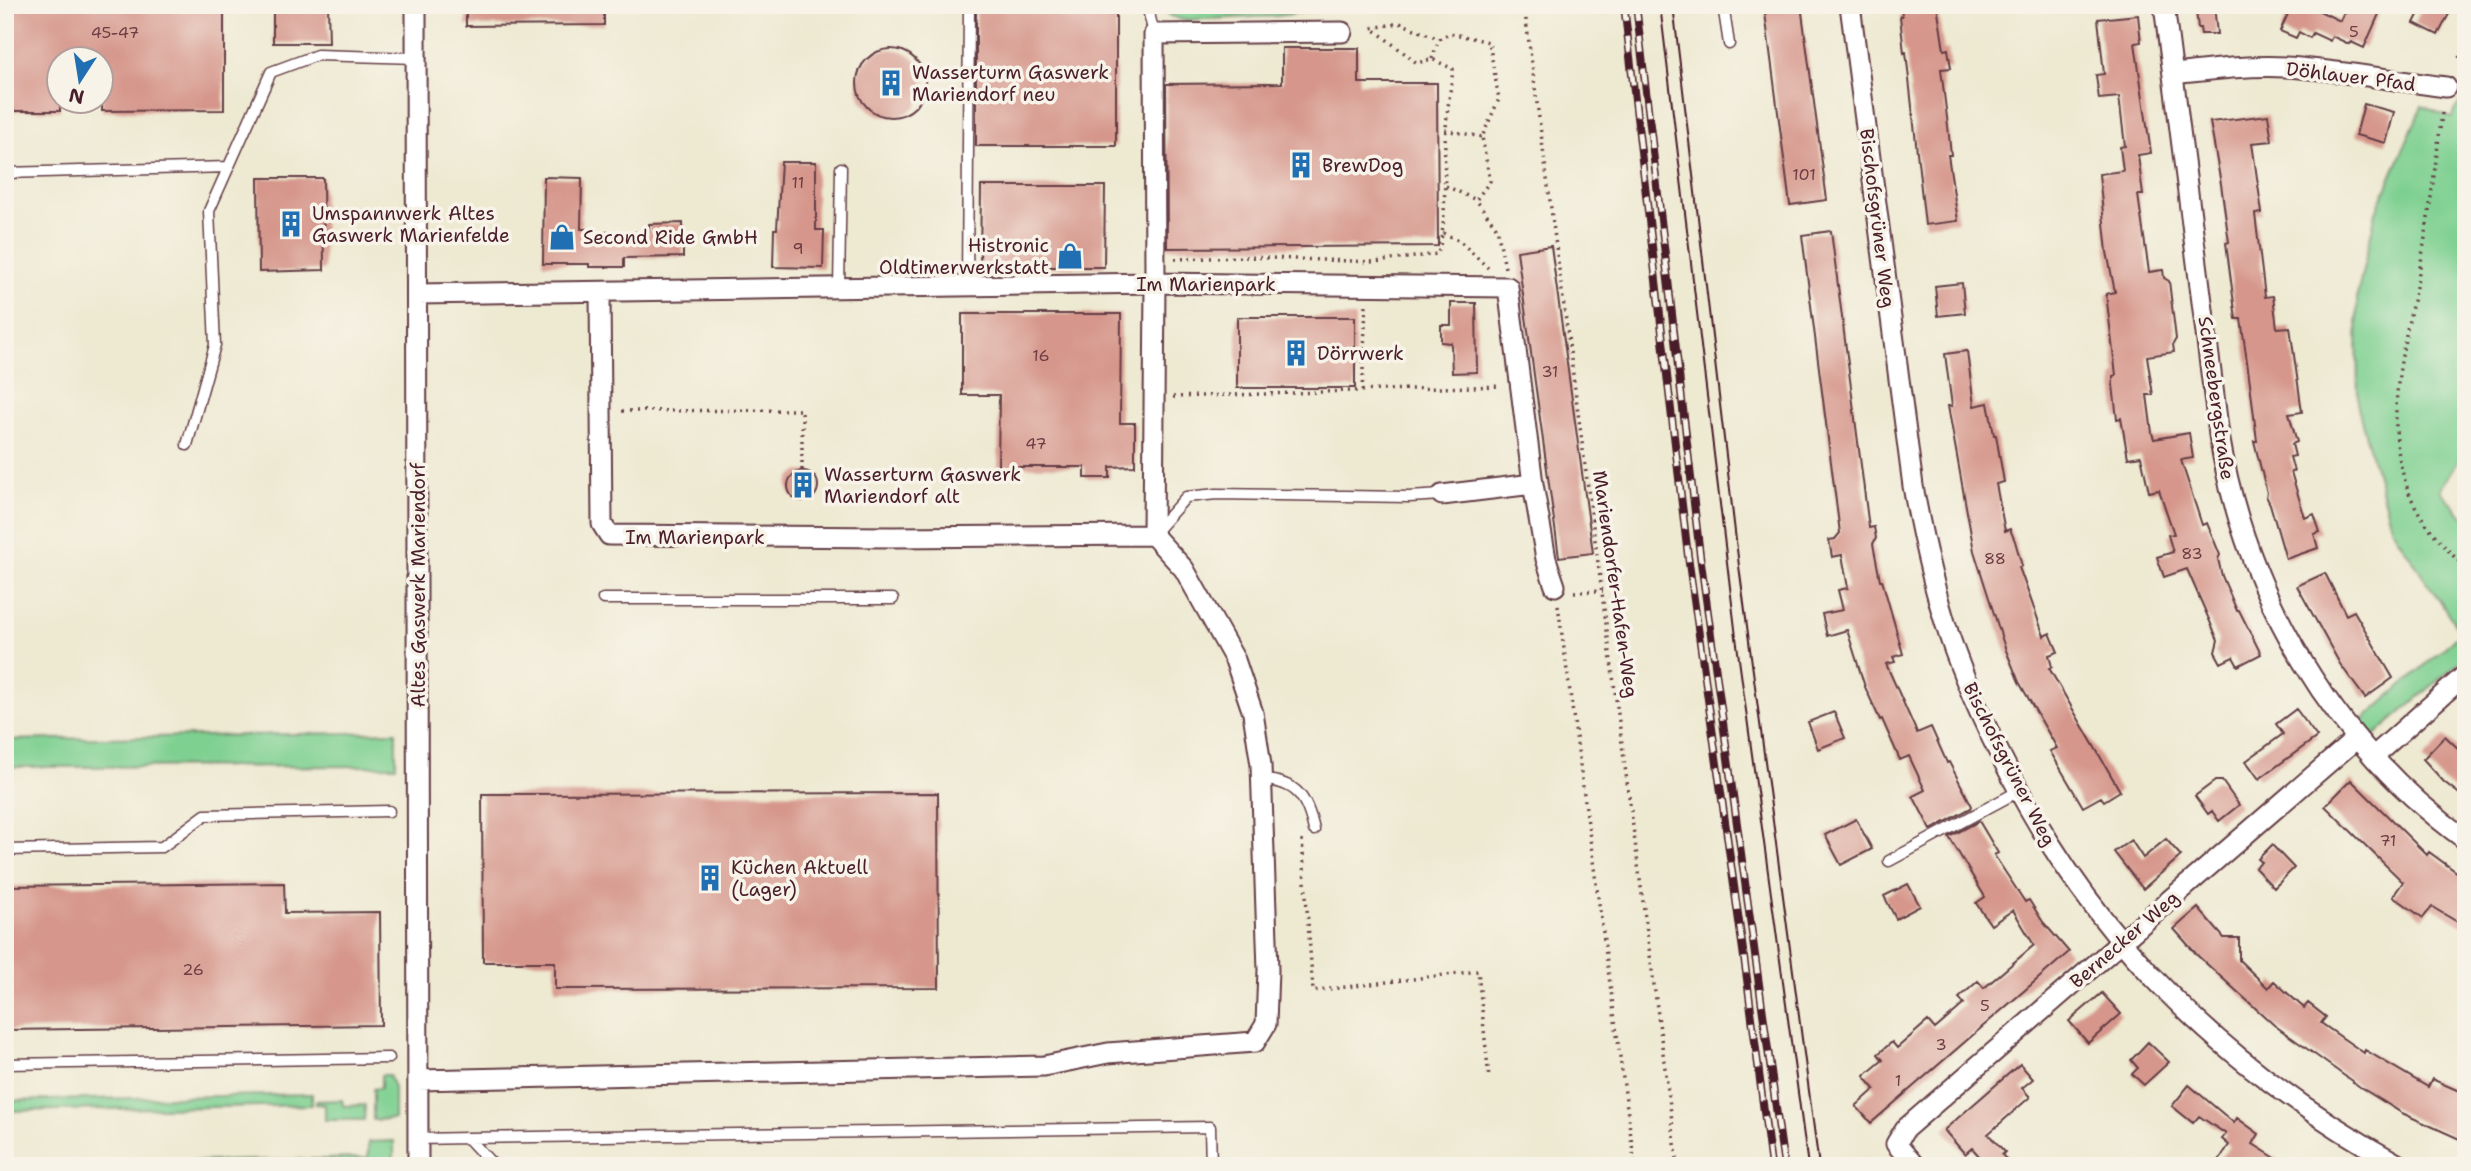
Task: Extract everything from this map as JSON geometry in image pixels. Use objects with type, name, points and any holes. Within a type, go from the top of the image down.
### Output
[{"type":"street","name":"Altes Gaswerk Mariendorf","points":[[416,5],[418,1166]]},
{"type":"street","name":"Bischofsgrüner Weg","points":[[1850,5],[1912,478],[1922,532],[1949,636],[1990,734],[2052,849],[2120,942],[2160,986],[2204,1028],[2258,1073],[2334,1128],[2401,1166]]},
{"type":"street","name":"Schneebergstraße","points":[[2164,5],[2219,435],[2233,498],[2258,574],[2288,638],[2318,688],[2357,738],[2418,801],[2466,840]]},
{"type":"street","points":[[418,1080],[1044,1066],[1108,1053],[1255,1042],[1266,1024],[1268,970],[1262,780],[1254,713],[1234,660],[1184,569],[1153,535],[1154,34],[1342,32]]},
{"type":"street","name":"Döhlauer Pfad","points":[[2173,74],[2229,68],[2282,67],[2330,70],[2379,80],[2446,88]]},
{"type":"street","name":"Im Marienpark","points":[[417,294],[1124,284],[1155,271],[1367,285],[1508,286]]},
{"type":"street","points":[[1508,286],[1533,484],[1548,567],[1555,586]]},
{"type":"street","name":"Im Marienpark","points":[[600,292],[602,524],[605,532],[613,536],[1153,535]]},
{"type":"street","points":[[1442,495],[1533,484]]},
{"type":"street","points":[[2374,756],[2466,674]]},
{"type":"street","name":"Bernecker Weg","points":[[1915,1166],[1896,1144],[1905,1129],[2357,738]]},
{"type":"lane","points":[[967,288],[969,5]]},
{"type":"lane","points":[[1147,5],[1154,34]]},
{"type":"lane","points":[[1723,5],[1729,44]]},
{"type":"lane","points":[[187,445],[215,345],[209,211],[271,72],[317,55],[416,58]]},
{"type":"lane","points":[[5,173],[229,167]]},
{"type":"lane","points":[[839,289],[841,168]]},
{"type":"lane","points":[[1153,535],[1186,497],[1217,494],[1409,497],[1442,495]]},
{"type":"lane","points":[[603,599],[893,599]]},
{"type":"lane","points":[[1262,780],[1272,780],[1294,789],[1303,798],[1314,830]]},
{"type":"lane","points":[[1889,861],[2019,791]]},
{"type":"lane","points":[[5,850],[162,846],[205,815],[388,811]]},
{"type":"lane","points":[[5,1064],[389,1058]]},
{"type":"lane","points":[[418,1139],[1210,1127],[1211,1166]]},
{"type":"lane","points":[[468,1139],[495,1166]]},
{"type":"path","name":"Mariendorfer-Hafen-Weg","points":[[1524,5],[1678,1166]]},
{"type":"path","points":[[1155,271],[1245,257],[1374,262],[1438,254],[1443,233],[1445,130],[1453,69],[1432,59],[1417,63],[1372,28],[1400,23],[1439,38],[1450,33],[1489,42],[1499,99],[1482,137],[1490,181],[1476,200]]},
{"type":"path","points":[[1432,59],[1439,38]]},
{"type":"path","points":[[2459,58],[2466,43]]},
{"type":"path","points":[[2442,113],[2422,257],[2401,358],[2396,406],[2397,447],[2406,487],[2418,515],[2466,569]]},
{"type":"path","points":[[1445,130],[1482,137]]},
{"type":"path","points":[[1446,186],[1476,200],[1497,228],[1508,286]]},
{"type":"path","points":[[1443,233],[1460,240],[1508,286]]},
{"type":"path","points":[[1362,391],[1367,285]]},
{"type":"path","points":[[1154,397],[1521,386]]},
{"type":"path","points":[[602,411],[802,410],[802,470]]},
{"type":"path","points":[[1603,591],[1577,593],[1555,586],[1635,1166]]},
{"type":"path","points":[[1301,829],[1313,991],[1478,971],[1489,1079]]},
{"type":"green space","points":[[1162,5],[1350,5],[1277,16],[1183,20],[1170,16]]},
{"type":"green space","points":[[2461,99],[2466,101],[2466,448],[2440,490],[2466,520],[2466,656],[2374,736],[2362,721],[2461,633],[2392,529],[2358,408],[2357,296],[2376,212],[2422,106],[2452,118]]},
{"type":"green space","points":[[396,732],[396,766],[5,767],[5,740]]},
{"type":"green space","points":[[381,1075],[389,1075],[394,1088],[394,1119],[373,1120],[373,1089],[381,1088]]},
{"type":"green space","points":[[312,1094],[312,1105],[5,1111],[5,1101]]},
{"type":"green space","points":[[342,1100],[343,1106],[365,1105],[364,1120],[325,1120],[325,1105],[316,1104],[316,1101]]},
{"type":"green space","points":[[394,1141],[394,1166],[5,1166],[368,1158],[368,1142]]},
{"type":"building","points":[[5,5],[224,5],[224,110],[116,111],[116,46],[46,46],[46,111],[5,111]]},
{"type":"building","points":[[273,5],[328,5],[329,43],[273,43]]},
{"type":"building","points":[[466,5],[604,5],[604,25],[466,26]]},
{"type":"building","points":[[1764,5],[1801,5],[1827,200],[1790,205]]},
{"type":"building","points":[[1901,5],[1937,5],[1944,50],[1948,49],[1951,68],[1941,69],[1951,155],[1948,155],[1958,221],[1925,225],[1906,52],[1904,53]]},
{"type":"building","points":[[2198,5],[2214,5],[2217,34],[2201,34],[2196,11],[2199,11]]},
{"type":"building","points":[[2292,5],[2307,5],[2340,21],[2347,5],[2383,5],[2364,48],[2332,36],[2330,41],[2313,33],[2310,38],[2299,32],[2296,38],[2280,31]]},
{"type":"building","points":[[2423,5],[2431,5],[2449,14],[2438,35],[2414,23]]},
{"type":"building","points":[[976,8],[1116,8],[1116,146],[976,146]]},
{"type":"building","points":[[2138,15],[2141,42],[2135,43],[2151,153],[2138,155],[2143,195],[2138,195],[2149,272],[2163,270],[2164,278],[2169,281],[2176,339],[2173,344],[2174,352],[2147,356],[2153,395],[2147,395],[2152,433],[2154,439],[2189,433],[2193,458],[2181,460],[2202,525],[2207,523],[2220,555],[2218,559],[2222,576],[2237,611],[2239,610],[2261,654],[2238,666],[2233,657],[2221,663],[2215,652],[2218,640],[2187,569],[2164,577],[2157,557],[2173,552],[2168,535],[2174,534],[2159,490],[2149,492],[2141,456],[2128,458],[2121,418],[2117,419],[2113,385],[2113,376],[2116,375],[2106,294],[2115,292],[2107,252],[2099,174],[2123,171],[2120,147],[2125,146],[2119,97],[2099,99],[2096,75],[2104,74],[2098,19]]},
{"type":"building","name":"BrewDog","points":[[1282,48],[1359,48],[1359,83],[1437,83],[1438,246],[1167,248],[1166,84],[1282,83]]},
{"type":"building","name":"Wasserturm Gaswerk Mariendorf neu","points":[[898,49],[919,64],[925,76],[923,96],[915,107],[898,117],[884,117],[867,107],[859,96],[857,76],[867,59],[878,51]]},
{"type":"building","points":[[2364,104],[2394,112],[2386,143],[2356,135]]},
{"type":"building","points":[[2268,115],[2272,141],[2252,143],[2262,213],[2255,214],[2265,297],[2273,296],[2277,328],[2290,327],[2302,412],[2289,414],[2297,442],[2292,444],[2295,456],[2290,457],[2294,471],[2291,472],[2305,518],[2314,514],[2320,532],[2314,534],[2318,548],[2286,559],[2266,496],[2254,441],[2257,441],[2250,383],[2241,319],[2236,319],[2226,243],[2229,242],[2210,122]]},
{"type":"building","points":[[781,162],[816,162],[816,230],[824,230],[823,268],[773,267]]},
{"type":"building","points":[[544,177],[582,178],[581,229],[591,229],[591,232],[649,232],[649,224],[683,223],[683,257],[624,258],[624,267],[543,264]]},
{"type":"building","name":"Umspannwerk Altes Gaswerk Marienfelde","points":[[258,178],[323,178],[324,270],[259,272]]},
{"type":"building","points":[[981,186],[1105,186],[1104,267],[980,267]]},
{"type":"building","points":[[1831,231],[1869,528],[1874,527],[1876,538],[1873,544],[1880,580],[1903,654],[1893,657],[1895,662],[1886,664],[1917,733],[1931,727],[1947,763],[1949,762],[1972,806],[1931,830],[1913,796],[1925,790],[1909,756],[1900,760],[1882,719],[1880,720],[1865,687],[1847,630],[1827,636],[1822,614],[1843,610],[1838,590],[1848,588],[1842,555],[1832,557],[1829,540],[1835,539],[1840,533],[1802,235]]},
{"type":"building","points":[[1551,246],[1593,553],[1559,557],[1517,251]]},
{"type":"building","points":[[1962,283],[1965,313],[1938,316],[1935,286]]},
{"type":"building","points":[[1451,303],[1476,303],[1477,372],[1452,373],[1451,343],[1441,342],[1441,325],[1451,325]]},
{"type":"building","points":[[962,314],[1121,314],[1120,423],[1135,423],[1135,466],[1110,467],[1110,478],[1085,478],[1085,467],[998,467],[999,395],[962,395]]},
{"type":"building","name":"Dörrwerk","points":[[1237,317],[1355,317],[1355,388],[1237,388]]},
{"type":"building","points":[[1967,351],[1974,406],[1988,403],[1996,435],[2004,482],[1996,484],[2005,531],[2010,529],[2015,541],[2022,566],[2019,567],[2044,636],[2050,633],[2058,652],[2049,655],[2052,667],[2049,668],[2120,791],[2104,801],[2101,797],[2083,807],[2050,751],[2057,748],[2019,682],[2005,648],[1974,551],[1948,406],[1952,406],[1945,354]]},
{"type":"building","name":"Wasserturm Gaswerk Mariendorf alt","points":[[803,471],[814,475],[818,486],[814,497],[803,501],[792,497],[788,486],[792,475]]},
{"type":"building","points":[[2325,573],[2346,615],[2354,611],[2393,678],[2365,698],[2340,664],[2297,586]]},
{"type":"building","points":[[2296,709],[2317,737],[2259,779],[2246,761],[2283,734],[2276,724]]},
{"type":"building","points":[[1834,712],[1845,738],[1818,749],[1808,722]]},
{"type":"building","points":[[2445,736],[2466,756],[2466,799],[2444,782],[2423,759]]},
{"type":"building","points":[[2351,780],[2427,855],[2429,852],[2466,879],[2466,927],[2432,907],[2423,918],[2393,896],[2403,882],[2325,806]]},
{"type":"building","points":[[2215,781],[2222,781],[2239,805],[2219,821],[2212,811],[2208,814],[2195,796]]},
{"type":"building","name":"Küchen Aktuell (Lager)","points":[[938,793],[939,988],[555,989],[555,962],[483,962],[482,794]]},
{"type":"building","points":[[1856,819],[1872,849],[1841,865],[1825,835]]},
{"type":"building","points":[[1979,821],[1998,853],[1994,855],[2025,902],[2029,900],[2043,922],[2069,952],[1871,1123],[1856,1106],[1875,1089],[1864,1076],[1883,1060],[1878,1054],[1892,1042],[1897,1048],[1928,1021],[1935,1029],[1964,1004],[1959,998],[1978,981],[1984,988],[2034,945],[2013,910],[1991,925],[1976,903],[1985,897],[1949,837]]},
{"type":"building","points":[[2166,839],[2181,856],[2143,889],[2114,852],[2131,840],[2143,858]]},
{"type":"building","points":[[2272,845],[2294,868],[2274,888],[2255,868],[2262,862],[2258,859]]},
{"type":"building","points":[[284,883],[285,913],[380,912],[381,1025],[5,1030],[5,886]]},
{"type":"building","points":[[1908,884],[1920,906],[1896,919],[1884,896]]},
{"type":"building","points":[[2198,908],[2224,938],[2239,938],[2239,960],[2268,988],[2274,981],[2304,1008],[2308,1003],[2326,1017],[2321,1023],[2364,1053],[2365,1050],[2428,1087],[2432,1079],[2466,1094],[2466,1142],[2402,1113],[2360,1087],[2274,1025],[2198,956],[2174,929]]},
{"type":"building","points":[[2102,993],[2121,1014],[2088,1043],[2069,1021]]},
{"type":"building","points":[[2148,1042],[2169,1062],[2144,1085],[2132,1074],[2138,1068],[2131,1060]]},
{"type":"building","points":[[2020,1064],[2033,1079],[2022,1088],[2030,1097],[1988,1134],[2005,1152],[2002,1155],[2013,1166],[1988,1166],[1972,1148],[1965,1154],[1944,1130]]},
{"type":"building","points":[[2189,1085],[2234,1123],[2237,1118],[2259,1134],[2253,1144],[2288,1166],[2215,1166],[2229,1145],[2222,1139],[2226,1134],[2199,1116],[2193,1123],[2172,1106]]},
{"type":"tram line","points":[[1660,5],[1736,637],[1808,1166]]},
{"type":"tram line","points":[[1673,5],[1739,566],[1819,1166]]},
{"type":"railway","points":[[1624,5],[1688,556],[1771,1166]]},
{"type":"railway","points":[[1636,5],[1700,555],[1784,1166]]},
{"type":"place","name":"Wasserturm Gaswerk Mariendorf neu","points":[[891,83]]},
{"type":"place","name":"BrewDog","points":[[1301,165]]},
{"type":"place","name":"Umspannwerk Altes Gaswerk Marienfelde","points":[[291,224]]},
{"type":"place","name":"Second Ride GmbH","points":[[562,237]]},
{"type":"place","name":"Histronic Oldtimerwerkstatt","points":[[1070,256]]},
{"type":"place","name":"Dörrwerk","points":[[1296,353]]},
{"type":"place","name":"Wasserturm Gaswerk Mariendorf alt","points":[[803,485]]},
{"type":"place","name":"Küchen Aktuell (Lager)","points":[[710,878]]}]
